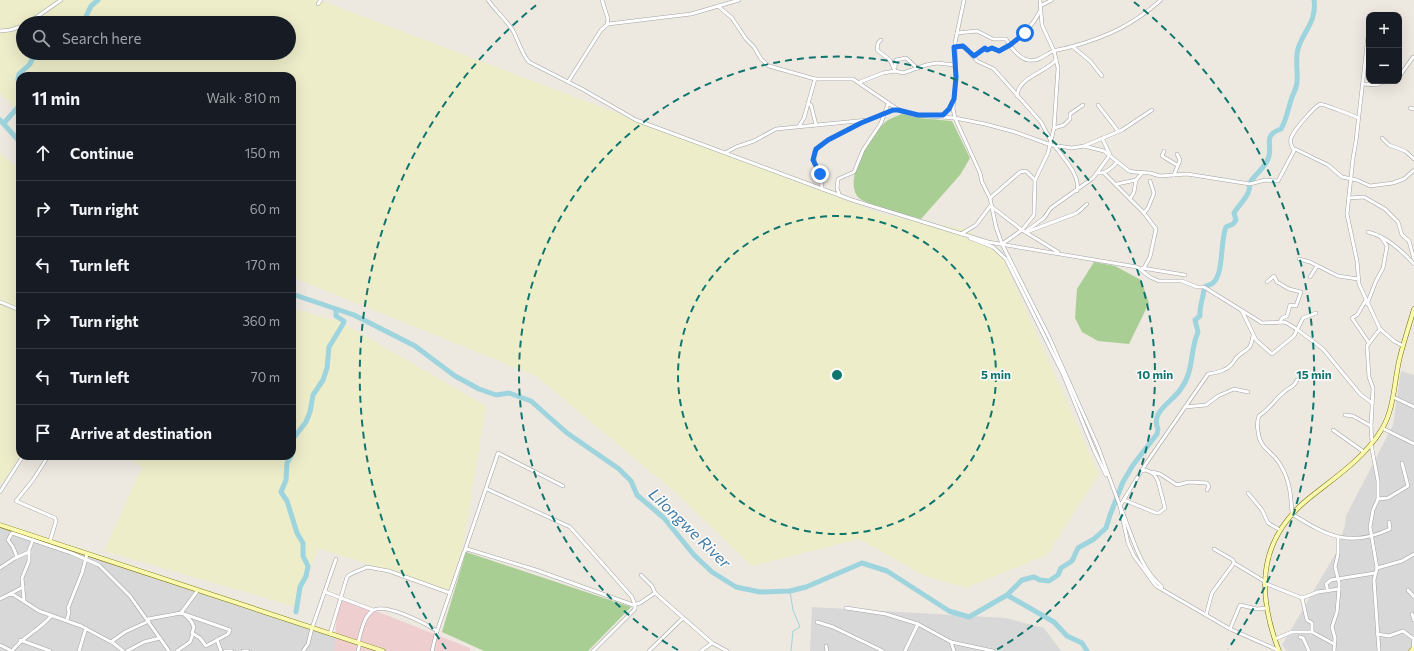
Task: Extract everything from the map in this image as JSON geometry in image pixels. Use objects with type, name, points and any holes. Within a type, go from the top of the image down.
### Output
[{"type":"main road","points":[[1279,651],[1267,608],[1264,582],[1266,564],[1280,530],[1292,514],[1364,452],[1382,428],[1393,397],[1403,346],[1414,309]]},
{"type":"main road","points":[[0,525],[33,538],[50,541],[383,651]]},
{"type":"street","points":[[38,16],[61,0]]},
{"type":"street","points":[[488,0],[511,28],[529,62],[628,116],[822,189],[960,234],[993,247],[1006,259],[1063,374],[1144,565],[1158,584],[1166,591],[1230,629],[1279,651]]},
{"type":"street","points":[[568,82],[601,30],[607,24],[608,18],[602,0]]},
{"type":"street","points":[[607,24],[691,14],[739,0]]},
{"type":"street","points":[[964,0],[954,47],[955,118],[990,198],[1002,244],[1046,330],[1079,402],[1113,491]]},
{"type":"street","points":[[1040,0],[1042,25],[1054,51],[1058,72],[1054,128],[1051,141]]},
{"type":"street","points":[[1040,6],[1052,0]]},
{"type":"street","points":[[957,33],[977,31],[993,39],[1006,39],[1010,45],[1026,60],[1040,60],[1054,51],[1073,47],[1111,34],[1127,26],[1161,0]]},
{"type":"street","points":[[718,6],[732,18],[746,39],[754,47],[761,59],[769,66],[815,79],[850,78],[860,82],[888,104],[913,115],[955,118],[1015,132],[1052,146],[1072,148],[1084,146],[1118,131],[1140,120],[1152,110]]},
{"type":"street","points":[[974,56],[985,48],[987,50],[992,48],[999,51],[1010,45],[1032,25],[1040,11]]},
{"type":"street","points":[[0,31],[16,28]]},
{"type":"street","points":[[881,40],[878,43],[877,50],[890,60],[895,69],[903,73],[937,63],[955,65]]},
{"type":"street","points":[[954,47],[963,46],[974,56],[977,61],[991,66],[1017,97],[1041,122],[1052,146],[1070,168],[1077,184],[1077,191]]},
{"type":"street","points":[[1073,47],[1090,61],[1102,76]]},
{"type":"street","points":[[1367,48],[1347,214],[1357,261],[1358,279],[1366,302],[1380,330],[1403,346]]},
{"type":"street","points":[[1402,73],[1413,57]]},
{"type":"street","points":[[895,69],[896,60],[906,58],[917,68]]},
{"type":"street","points":[[1017,97],[1018,89],[1025,80],[1046,69],[1056,60]]},
{"type":"street","points":[[860,82],[895,69]]},
{"type":"street","points":[[799,126],[804,118],[815,79]]},
{"type":"street","points":[[1363,84],[1378,84]]},
{"type":"street","points":[[939,116],[949,109],[954,99]]},
{"type":"street","points":[[808,103],[811,105],[816,125]]},
{"type":"street","points":[[839,194],[837,188],[838,179],[854,172],[862,150],[882,123],[888,104]]},
{"type":"street","points":[[1358,118],[1350,113],[1334,110],[1324,104],[1320,104],[1303,121],[1290,142],[1294,150],[1328,164],[1342,177],[1351,178],[1370,186],[1382,186],[1404,179],[1414,170]]},
{"type":"street","points":[[1054,128],[1064,125],[1070,119],[1070,114],[1083,105]]},
{"type":"street","points":[[1098,105],[1118,131]]},
{"type":"street","points":[[1410,108],[1414,109]]},
{"type":"street","points":[[822,189],[820,174],[813,160],[814,152],[828,140],[868,120],[897,109]]},
{"type":"street","points":[[725,153],[736,147],[754,141],[772,130],[868,120]]},
{"type":"street","points":[[1102,138],[1110,155]]},
{"type":"street","points":[[1382,138],[1389,145],[1405,150],[1414,159]]},
{"type":"street","points":[[1023,231],[1034,215],[1035,180],[1052,146]]},
{"type":"street","points":[[1084,146],[1104,151],[1129,171],[1160,176],[1187,174],[1250,184],[1265,180],[1278,181],[1294,150]]},
{"type":"street","points":[[1164,151],[1162,156],[1177,165]]},
{"type":"street","points":[[1174,175],[1180,160],[1177,154]]},
{"type":"street","points":[[1002,244],[1044,218],[1051,208],[1087,184],[1110,155]]},
{"type":"street","points":[[1098,172],[1104,172],[1117,162]]},
{"type":"street","points":[[990,198],[1020,172],[1026,171],[1035,180]]},
{"type":"street","points":[[1104,172],[1144,213],[1156,230],[1150,257],[1144,268]]},
{"type":"street","points":[[1130,199],[1134,192],[1136,180],[1142,173]]},
{"type":"street","points":[[1117,184],[1136,180]]},
{"type":"street","points":[[1144,213],[1148,208],[1154,193],[1150,181]]},
{"type":"street","points":[[1349,198],[1364,196],[1385,209],[1398,222],[1402,235],[1409,241],[1414,259]]},
{"type":"street","points":[[1023,231],[1077,213],[1088,204]]},
{"type":"street","points":[[960,234],[976,225],[991,205]]},
{"type":"street","points":[[991,205],[1023,231],[1063,254]]},
{"type":"street","points":[[1368,232],[1380,237],[1400,250],[1414,264]]},
{"type":"street","points":[[965,236],[1002,244],[1185,275]]},
{"type":"street","points":[[1369,343],[1352,318],[1358,315],[1384,268],[1387,246],[1380,237]]},
{"type":"street","points":[[1299,259],[1310,262],[1338,276],[1358,279]]},
{"type":"street","points":[[1310,277],[1318,266]]},
{"type":"street","points":[[1137,267],[1150,277],[1160,281],[1182,281],[1197,287],[1204,287],[1219,297],[1228,300],[1242,311],[1262,322],[1280,322],[1298,330],[1323,349],[1360,394],[1372,403]]},
{"type":"street","points":[[1267,282],[1274,276],[1277,282],[1289,289],[1301,292],[1296,306],[1290,305],[1287,316],[1282,318],[1280,322]]},
{"type":"street","points":[[0,302],[16,308]]},
{"type":"street","points":[[1242,311],[1253,335],[1259,343],[1272,354],[1294,336],[1303,318],[1316,313]]},
{"type":"street","points":[[1379,651],[1375,573],[1377,568],[1371,536],[1371,519],[1378,499],[1378,471],[1370,426],[1373,388],[1369,377],[1367,352],[1369,343],[1380,330]]},
{"type":"street","points":[[1120,506],[1141,471],[1208,374],[1215,374],[1229,367],[1238,356],[1252,345],[1253,335]]},
{"type":"street","points":[[1297,380],[1291,389],[1285,390],[1267,411],[1259,416],[1257,425],[1260,444],[1277,459],[1286,475],[1290,487],[1292,514],[1304,522],[1338,538],[1358,538],[1371,536],[1390,529],[1389,522]]},
{"type":"street","points":[[1185,407],[1206,405],[1218,396],[1234,389],[1248,392]]},
{"type":"street","points":[[1393,397],[1414,407]]},
{"type":"street","points":[[1345,415],[1353,416],[1370,426]]},
{"type":"street","points":[[1382,428],[1414,444]]},
{"type":"street","points":[[1333,430],[1364,452]]},
{"type":"street","points":[[432,651],[437,631],[487,489],[496,455],[500,453],[563,486]]},
{"type":"street","points":[[0,492],[20,460]]},
{"type":"street","points":[[46,460],[33,480],[16,501],[56,518],[50,541]]},
{"type":"street","points":[[1378,499],[1388,498],[1408,486],[1402,463]]},
{"type":"street","points":[[1141,471],[1146,470],[1160,474],[1177,485],[1189,482],[1207,483],[1209,486],[1207,490]]},
{"type":"street","points":[[1124,500],[1156,513],[1159,513],[1165,508],[1158,481],[1150,472]]},
{"type":"street","points":[[487,489],[570,527],[630,593],[636,605]]},
{"type":"street","points":[[1248,493],[1262,510],[1268,523],[1280,530]]},
{"type":"street","points":[[17,557],[8,540],[12,533],[33,538],[96,564],[112,577],[130,596],[149,620],[169,651]]},
{"type":"street","points":[[24,602],[22,578],[29,561],[29,552],[33,538]]},
{"type":"street","points":[[1334,651],[1335,638],[1332,627],[1338,612],[1339,589],[1335,567],[1338,554],[1338,538]]},
{"type":"street","points":[[465,550],[468,549],[536,570],[636,605]]},
{"type":"street","points":[[1214,549],[1264,582],[1302,598],[1339,589]]},
{"type":"street","points":[[0,568],[17,557],[29,552]]},
{"type":"street","points":[[67,620],[70,612],[68,608],[87,554]]},
{"type":"street","points":[[1377,568],[1402,560],[1414,554]]},
{"type":"street","points":[[303,651],[308,644],[312,628],[336,559]]},
{"type":"street","points":[[1206,615],[1212,593],[1234,563]]},
{"type":"street","points":[[330,634],[349,575],[359,572],[367,567],[389,571],[450,593]]},
{"type":"street","points":[[1328,591],[1326,584],[1331,580],[1375,573]]},
{"type":"street","points":[[641,575],[652,586],[655,593],[683,618],[712,643],[727,651]]},
{"type":"street","points":[[0,599],[23,588]]},
{"type":"street","points":[[183,614],[198,590]]},
{"type":"street","points":[[1408,590],[1414,597]]},
{"type":"street","points":[[325,592],[373,610],[384,609],[398,612],[423,622],[437,631]]},
{"type":"street","points":[[593,651],[635,609],[636,605],[655,593]]},
{"type":"street","points":[[10,594],[50,616],[67,620],[86,628],[103,639],[112,642],[123,651]]},
{"type":"street","points":[[1302,598],[1307,620],[1312,623],[1312,632]]},
{"type":"street","points":[[1230,629],[1240,605],[1257,609],[1267,608]]},
{"type":"street","points":[[846,608],[882,613],[918,624],[951,642],[993,651]]},
{"type":"street","points":[[358,651],[366,618],[373,610]]},
{"type":"street","points":[[177,651],[190,642],[193,634],[194,627],[191,621],[183,614]]},
{"type":"street","points":[[112,642],[126,632],[149,620],[183,614],[230,630],[208,646],[200,638],[193,634]]},
{"type":"street","points":[[1412,614],[1414,620]]},
{"type":"street","points":[[0,645],[12,651],[20,640],[45,623],[50,616]]},
{"type":"street","points":[[649,651],[683,618]]},
{"type":"street","points":[[817,622],[833,627],[884,651]]},
{"type":"street","points":[[905,651],[918,624]]},
{"type":"street","points":[[79,651],[86,628]]},
{"type":"street","points":[[1377,634],[1389,636],[1403,631],[1414,639],[1413,650]]},
{"type":"street","points":[[1275,640],[1292,632],[1312,632],[1334,644]]},
{"type":"street","points":[[1300,637],[1303,638],[1309,651]]},
{"type":"street","points":[[127,651],[144,642],[160,638]]},
{"type":"street","points":[[20,640],[50,651]]},
{"type":"street","points":[[217,640],[221,651]]},
{"type":"street","points":[[951,642],[954,651]]},
{"type":"street","points":[[701,651],[712,643]]},
{"type":"street","points":[[826,646],[827,651]]},
{"type":"street","points":[[225,651],[232,651]]},
{"type":"street","points":[[243,651],[248,651]]},
{"type":"shaded area","points":[[1401,371],[1414,375],[1414,651],[1287,651],[1282,645],[1337,551],[1345,525],[1346,516],[1393,425]]},
{"type":"shaded area","points":[[0,526],[382,651],[0,651]]},
{"type":"shaded area","points":[[335,595],[470,648],[470,651],[334,651],[338,600]]},
{"type":"shaded area","points":[[812,607],[1006,618],[1044,628],[1061,651],[810,651]]},
{"type":"green space","points":[[0,0],[320,0],[885,215],[967,229],[1003,258],[1099,474],[1047,555],[966,588],[925,576],[859,539],[752,566],[677,494],[536,376],[296,279],[296,72],[16,72],[16,109],[0,94]]},
{"type":"green space","points":[[902,114],[919,118],[952,121],[970,158],[960,175],[921,219],[863,201],[859,198],[855,190],[854,180],[856,169],[867,145],[881,126],[888,120]]},
{"type":"green space","points":[[0,153],[16,166],[16,460],[17,460],[3,483],[0,482]]},
{"type":"green space","points":[[1094,262],[1115,266],[1141,280],[1149,303],[1129,344],[1098,341],[1082,332],[1075,318],[1077,289]]},
{"type":"green space","points":[[296,309],[341,322],[486,406],[463,547],[449,590],[318,548],[296,607],[104,551],[142,467],[132,460],[296,460]]},
{"type":"green space","points":[[466,552],[631,607],[588,651],[484,651],[442,632]]},
{"type":"waterway","points":[[86,16],[91,6],[98,0]]},
{"type":"waterway","points":[[1007,595],[1022,580],[1034,577],[1040,580],[1049,581],[1058,575],[1061,568],[1072,561],[1078,548],[1094,539],[1106,528],[1123,482],[1133,465],[1157,434],[1158,429],[1156,423],[1159,412],[1185,383],[1198,332],[1195,320],[1200,316],[1204,287],[1212,284],[1216,279],[1219,272],[1226,227],[1233,224],[1236,220],[1234,213],[1247,196],[1251,181],[1267,162],[1270,150],[1269,142],[1271,135],[1281,129],[1285,121],[1296,89],[1298,49],[1312,20],[1314,0]]},
{"type":"waterway","points":[[21,72],[30,64],[32,60]]},
{"type":"waterway","points":[[4,123],[16,110]]},
{"type":"waterway","name":"Lilongwe River","points":[[0,120],[16,138]]},
{"type":"waterway","name":"Lilongwe River","points":[[296,295],[354,315],[415,346],[455,376],[479,389],[496,395],[509,393],[531,401],[567,433],[619,469],[631,481],[637,495],[664,518],[694,555],[712,572],[736,587],[760,592],[790,591],[806,587],[862,563],[887,571],[949,611],[969,617],[1007,595],[1054,622],[1067,636],[1082,643],[1087,651]]},
{"type":"waterway","points":[[296,435],[306,422],[310,412],[313,395],[323,380],[327,368],[329,347],[344,321],[336,316],[336,310]]},
{"type":"waterway","points":[[289,460],[287,463],[286,480],[281,492],[287,501],[297,533],[303,543],[303,556],[308,566],[306,576],[300,587],[296,612]]},
{"type":"waterway","points":[[790,591],[793,610],[800,627],[793,631],[791,651]]},
{"type":"route","points":[[820,174],[813,160],[816,149],[828,140],[835,138],[861,123],[897,109],[913,115],[943,115],[949,109],[954,99],[956,77],[954,47],[963,46],[974,56],[985,48],[987,50],[992,48],[999,51],[1012,44],[1025,33]]}]
